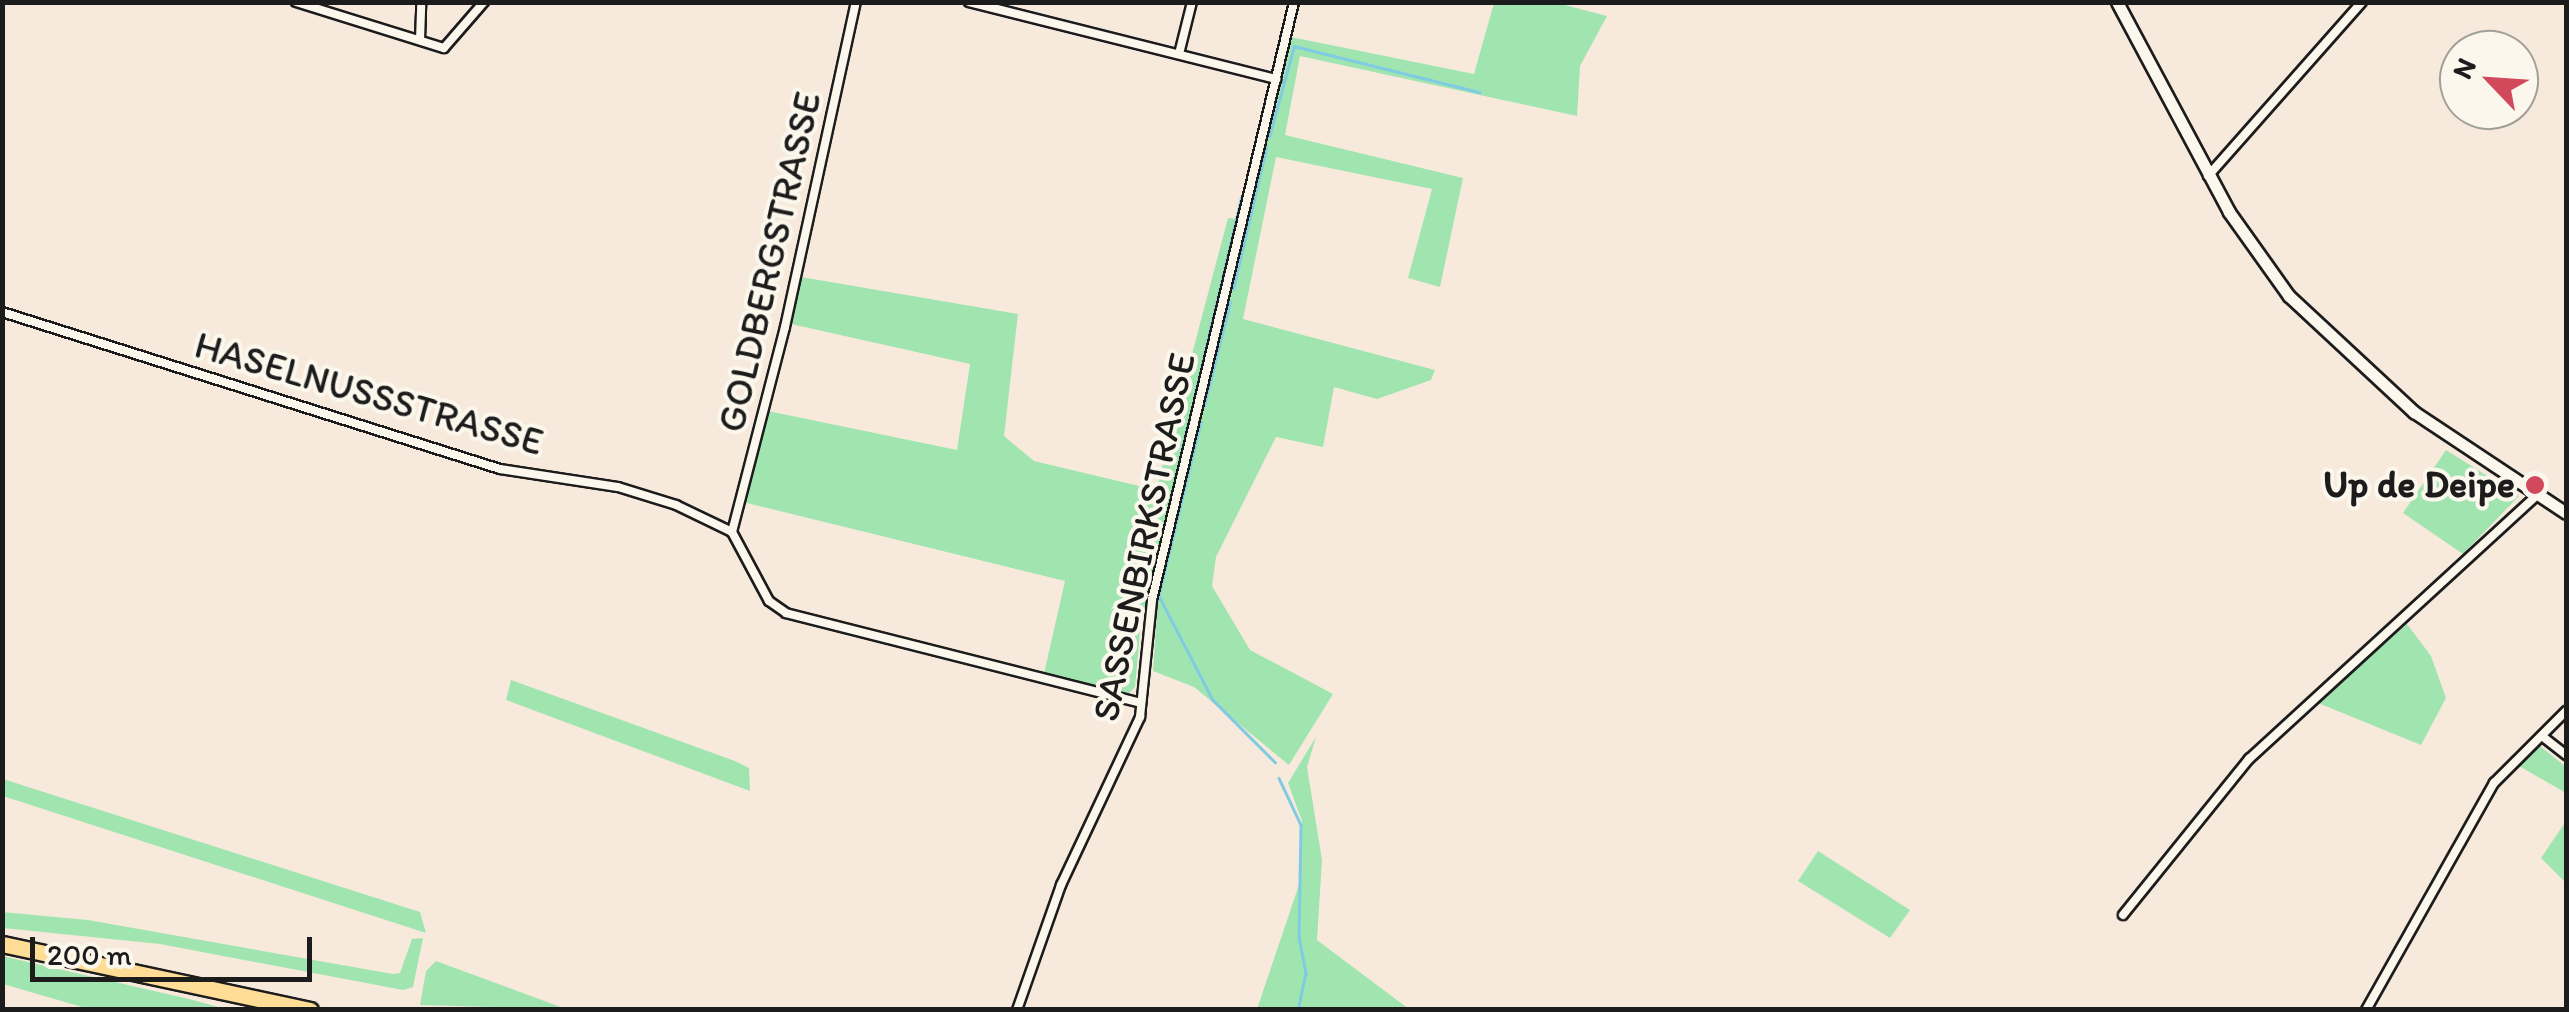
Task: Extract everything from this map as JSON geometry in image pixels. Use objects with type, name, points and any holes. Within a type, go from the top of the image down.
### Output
[{"type":"highway","points":[[2,944],[310,1010]]},
{"type":"street","points":[[420,40],[421,2]]},
{"type":"street","points":[[301,3],[444,48],[484,2]]},
{"type":"street","name":"GOLDBERGSTRASSE","points":[[732,532],[785,327],[856,2]]},
{"type":"street","points":[[969,2],[1276,78]]},
{"type":"street","points":[[1180,54],[1192,2]]},
{"type":"street","name":"SASSENBIRKSTRASSE","points":[[1017,1010],[1061,884],[1141,703],[1152,600],[1294,2]]},
{"type":"street","points":[[2117,2],[2208,176],[2261,259],[2330,340],[2414,412],[2566,513]]},
{"type":"street","points":[[2208,176],[2362,2]]},
{"type":"street","name":"HASELNUSSSTRASSE","points":[[2,312],[500,470],[618,487],[732,532]]},
{"type":"street","points":[[2122,916],[2249,759],[2538,494]]},
{"type":"street","points":[[732,532],[769,602],[786,614],[1141,703]]},
{"type":"street","points":[[2366,1010],[2494,782],[2566,711]]},
{"type":"street","points":[[2542,736],[2566,756]]},
{"type":"green space","points":[[1494,3],[1557,3],[1607,16],[1580,66],[1577,116],[1300,56],[1285,135],[1463,178],[1440,287],[1408,278],[1432,189],[1276,157],[1243,319],[1435,370],[1431,380],[1377,399],[1334,387],[1323,447],[1276,437],[1216,557],[1212,586],[1250,650],[1333,694],[1289,765],[1194,687],[1153,671],[1157,613],[1142,610],[1135,687],[1126,696],[1043,678],[1065,581],[743,502],[768,411],[957,450],[970,364],[791,324],[801,277],[1018,314],[1004,436],[1034,461],[1156,490],[1228,218],[1249,220],[1291,37],[1474,74]]},
{"type":"green space","points":[[2446,450],[2519,496],[2463,554],[2403,513]]},
{"type":"green space","points":[[2407,624],[2431,656],[2446,698],[2421,745],[2318,703]]},
{"type":"green space","points":[[511,680],[735,761],[749,768],[750,791],[506,700]]},
{"type":"green space","points":[[1316,737],[1307,767],[1322,860],[1317,940],[1409,1009],[1257,1009],[1299,885],[1302,821],[1288,783]]},
{"type":"green space","points":[[2540,746],[2566,767],[2566,793],[2519,766]]},
{"type":"green space","points":[[3,779],[420,912],[426,933],[3,796]]},
{"type":"green space","points":[[2566,821],[2566,883],[2541,858]]},
{"type":"green space","points":[[1818,851],[1910,910],[1890,938],[1798,881]]},
{"type":"green space","points":[[2,912],[88,920],[393,974],[400,973],[412,939],[423,938],[413,987],[403,990],[160,944],[3,928]]},
{"type":"green space","points":[[2,956],[226,1009],[89,1009],[3,984]]},
{"type":"green space","points":[[436,961],[566,1009],[420,1005],[426,971]]},
{"type":"waterway","points":[[1269,137],[1294,46],[1479,92]]},
{"type":"waterway","points":[[1233,289],[1266,148]]},
{"type":"waterway","points":[[1194,398],[1241,198]]},
{"type":"waterway","points":[[1204,406],[1230,302]]},
{"type":"waterway","points":[[1201,422],[1159,596],[1213,700],[1275,762]]},
{"type":"waterway","points":[[1160,545],[1188,423]]},
{"type":"waterway","points":[[1139,679],[1157,557]]},
{"type":"waterway","points":[[1279,778],[1301,825],[1299,937],[1306,973],[1298,1010]]},
{"type":"place","name":"Up de Deipe","points":[[2535,485]]}]
